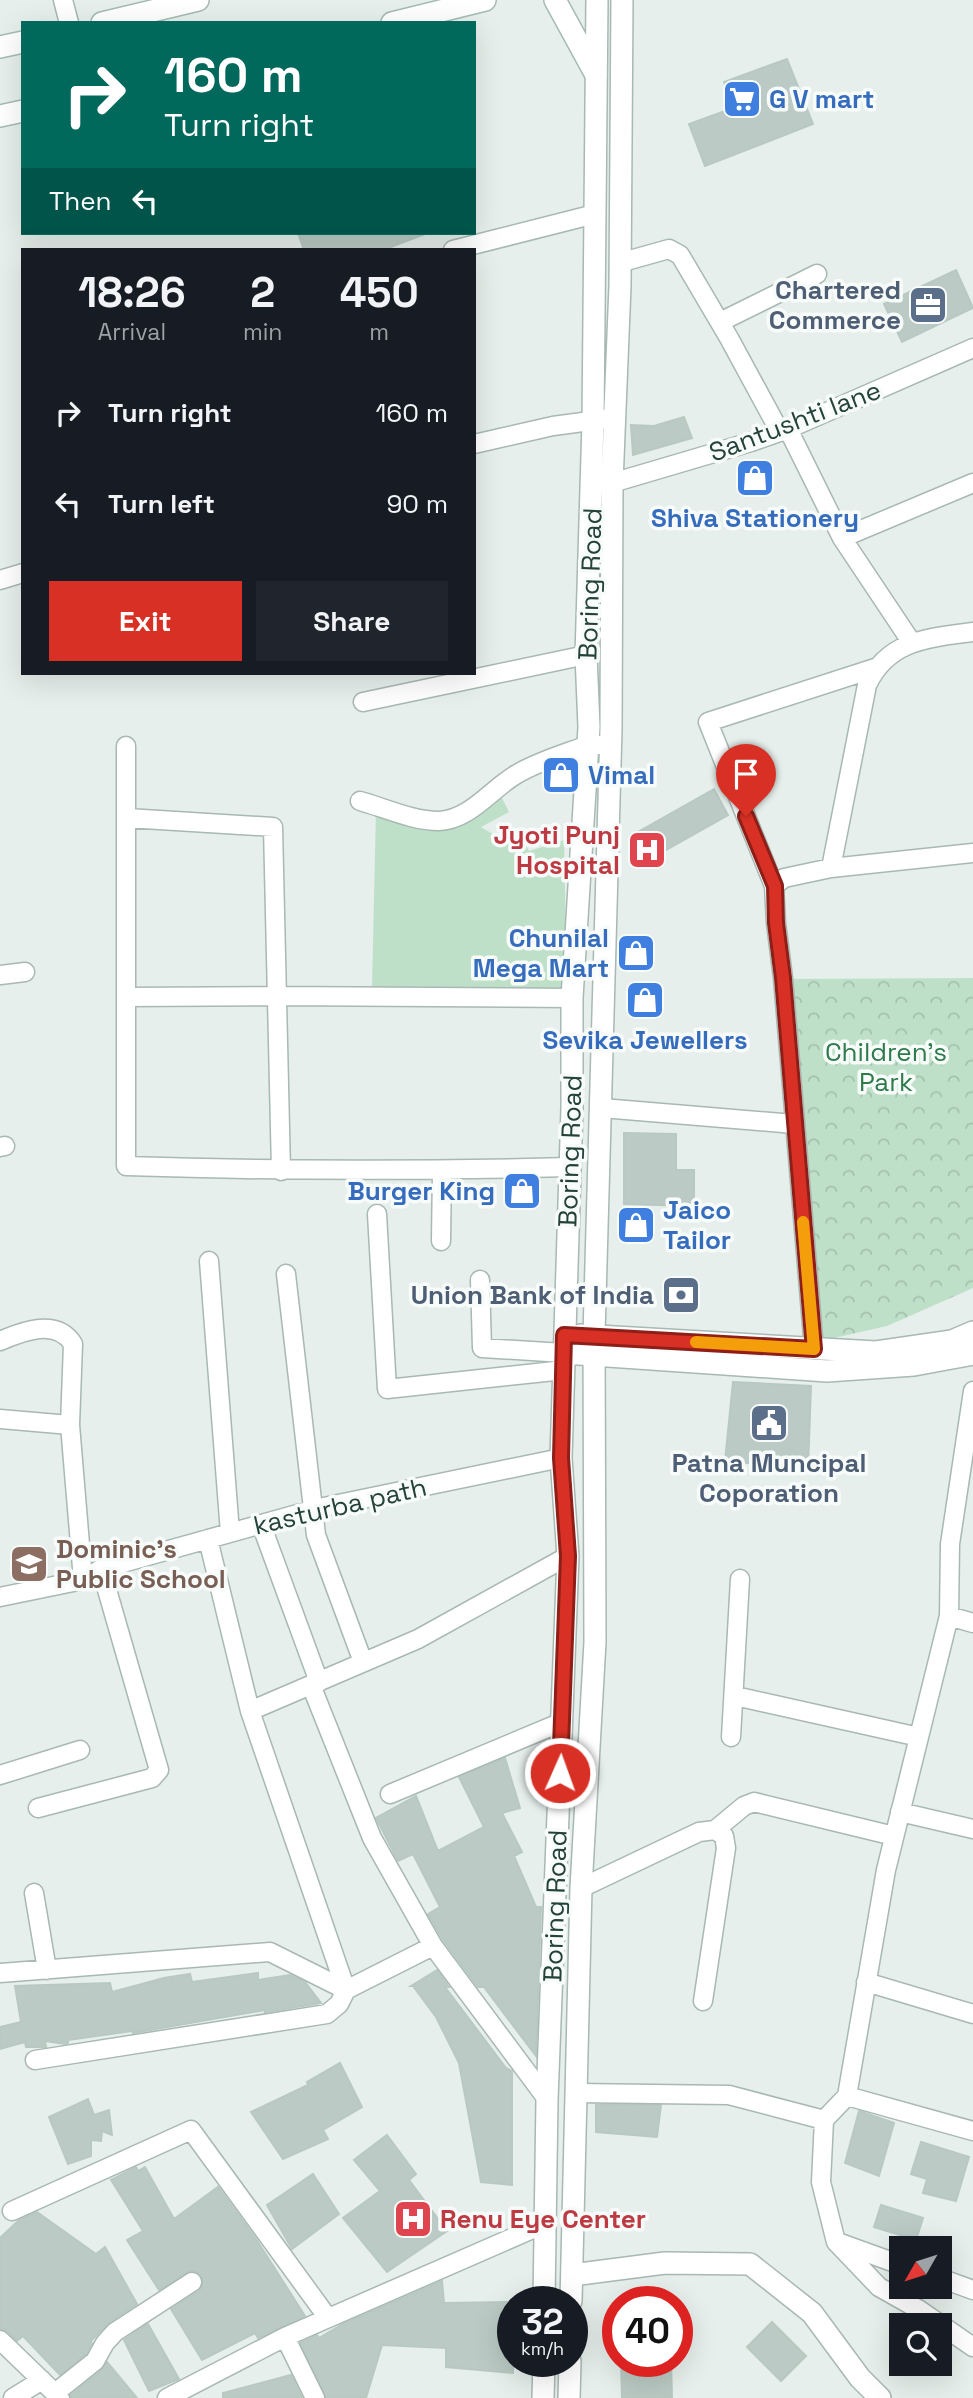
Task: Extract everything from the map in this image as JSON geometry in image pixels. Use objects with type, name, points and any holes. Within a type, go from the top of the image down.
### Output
[{"type":"street","points":[[63,0],[68,21]]},
{"type":"street","points":[[119,21],[178,14],[198,0]]},
{"type":"street","points":[[399,21],[485,0]]},
{"type":"street","points":[[555,0],[596,75]]},
{"type":"street","name":"Boring Road","points":[[544,2286],[547,2099],[568,1556],[561,1458],[572,998],[588,746],[586,655],[593,422],[597,0]]},
{"type":"street","points":[[572,2286],[581,1888],[595,1629],[595,1346],[611,744],[612,483],[619,263],[622,0]]},
{"type":"street","points":[[0,47],[21,42]]},
{"type":"street","points":[[0,116],[21,111]]},
{"type":"street","points":[[461,248],[595,214]]},
{"type":"street","points":[[619,263],[669,249],[680,255],[784,430],[842,538],[912,643]]},
{"type":"street","points":[[720,322],[817,274]]},
{"type":"street","name":"Santushti lane","points":[[612,483],[784,430],[973,348]]},
{"type":"street","points":[[476,444],[553,426],[593,422],[615,416]]},
{"type":"street","points":[[842,538],[973,483]]},
{"type":"street","points":[[0,580],[21,574]]},
{"type":"street","points":[[814,1349],[776,923],[775,886],[708,722],[875,668],[899,649],[912,643],[973,632]]},
{"type":"street","points":[[363,702],[586,655]]},
{"type":"street","points":[[831,868],[867,685],[875,668]]},
{"type":"street","points":[[360,801],[424,819],[452,819],[475,806],[516,774],[588,746],[611,744]]},
{"type":"street","points":[[126,746],[126,1166],[281,1171],[442,1171],[569,1167]]},
{"type":"street","points":[[127,818],[273,827],[281,1171]]},
{"type":"street","points":[[775,886],[785,878],[831,868],[973,853]]},
{"type":"street","points":[[0,975],[25,972]]},
{"type":"street","points":[[126,997],[572,998]]},
{"type":"street","points":[[601,1108],[794,1124]]},
{"type":"street","points":[[441,1241],[442,1171]]},
{"type":"street","points":[[377,1214],[387,1389],[595,1346],[876,1352],[952,1341],[973,1332]]},
{"type":"street","points":[[209,1261],[230,1533]]},
{"type":"street","points":[[286,1274],[319,1546],[363,1662]]},
{"type":"street","points":[[480,1280],[482,1348],[564,1353]]},
{"type":"street","points":[[0,1341],[34,1330],[54,1328],[70,1339],[74,1354],[69,1425],[83,1580]]},
{"type":"street","points":[[595,1346],[827,1371],[914,1365],[973,1354]]},
{"type":"street","points":[[973,1391],[967,1470],[950,1544],[949,1616],[886,1870],[847,2096],[824,2120],[821,2182],[836,2242],[879,2287],[918,2309],[973,2347]]},
{"type":"street","points":[[0,1419],[69,1425]]},
{"type":"street","name":"kasturba path","points":[[0,1597],[83,1580],[101,1569],[313,1510],[561,1458]]},
{"type":"street","points":[[261,1524],[372,1838],[433,1946],[547,2099]]},
{"type":"street","points":[[208,1539],[250,1711],[346,1990]]},
{"type":"street","points":[[250,1711],[418,1639],[568,1556]]},
{"type":"street","points":[[38,1808],[152,1778],[159,1770],[101,1569]]},
{"type":"street","points":[[731,1737],[740,1579]]},
{"type":"street","points":[[949,1616],[973,1623]]},
{"type":"street","points":[[735,1696],[919,1737]]},
{"type":"street","points":[[390,1794],[562,1722]]},
{"type":"street","points":[[0,1775],[80,1750]]},
{"type":"street","points":[[581,1888],[699,1832],[715,1830],[744,1806],[754,1802],[894,1836]]},
{"type":"street","points":[[900,1812],[973,1829]]},
{"type":"street","points":[[702,2001],[726,1849],[724,1836],[715,1830]]},
{"type":"street","points":[[34,1893],[47,1970]]},
{"type":"street","points":[[35,2060],[327,2014],[339,2004],[346,1990],[433,1946]]},
{"type":"street","points":[[0,1973],[270,1952],[346,1990]]},
{"type":"street","points":[[866,1982],[973,2014]]},
{"type":"street","points":[[576,2093],[729,2095],[824,2120]]},
{"type":"street","points":[[847,2096],[973,2131]]},
{"type":"street","points":[[12,2211],[191,2130],[328,2318]]},
{"type":"street","points":[[167,2398],[285,2337],[544,2224]]},
{"type":"street","points":[[836,2242],[889,2261]]},
{"type":"street","points":[[572,2275],[665,2263],[750,2264],[812,2313],[860,2378],[880,2398]]},
{"type":"street","points":[[0,2340],[57,2396],[95,2361],[115,2332],[192,2282]]},
{"type":"street","points":[[952,2282],[973,2290]]},
{"type":"street","points":[[285,2337],[315,2398]]},
{"type":"street","points":[[543,2398],[544,2377]]},
{"type":"street","points":[[569,2398],[570,2377]]},
{"type":"street","points":[[13,2398],[42,2380]]},
{"type":"green space","points":[[499,792],[509,812],[481,827],[508,843],[523,840],[529,851],[564,840],[567,994],[372,988],[376,809],[423,824]]},
{"type":"green space","name":"Children's Park","points":[[973,978],[973,1288],[887,1326],[821,1341],[790,979]]},
{"type":"building","points":[[787,59],[813,124],[705,166],[689,124],[736,107],[724,82]]},
{"type":"building","points":[[299,235],[422,235],[388,248],[303,248]]},
{"type":"building","name":"Chartered Commerce","points":[[956,270],[973,308],[902,342],[884,304]]},
{"type":"building","points":[[684,417],[692,438],[633,455],[631,425],[654,426]]},
{"type":"building","points":[[714,789],[728,815],[641,864],[631,836]]},
{"type":"building","points":[[624,1133],[676,1134],[676,1170],[694,1170],[694,1206],[624,1204]]},
{"type":"building","name":"Patna Muncipal Coporation","points":[[733,1382],[811,1386],[808,1468],[725,1461]]},
{"type":"building","points":[[505,1758],[520,1808],[502,1813],[522,1852],[514,1856],[536,1907],[541,1907],[536,2056],[484,1987],[478,1987],[443,1940],[428,1914],[440,1907],[413,1854],[398,1861],[376,1818],[416,1796],[438,1851],[484,1827],[459,1777]]},
{"type":"building","points":[[437,1970],[449,1987],[445,1987],[506,2068],[512,2071],[512,2185],[481,2182],[459,2063],[436,2017],[411,1986]]},
{"type":"building","points":[[258,1973],[258,1980],[290,1975],[305,1982],[321,2003],[133,2033],[68,2040],[65,2044],[45,2041],[46,2047],[26,2047],[25,2042],[0,2049],[0,2027],[21,2022],[15,1986],[110,1983],[112,1992],[190,1974],[192,1982]]},
{"type":"building","points":[[340,2063],[362,2107],[323,2130],[328,2139],[283,2159],[251,2112],[308,2085],[307,2082]]},
{"type":"building","points":[[88,2099],[94,2115],[109,2110],[112,2135],[102,2131],[101,2141],[91,2140],[91,2156],[68,2164],[49,2117]]},
{"type":"building","points":[[596,2105],[661,2105],[657,2137],[596,2132]]},
{"type":"building","points":[[859,2111],[894,2123],[879,2176],[845,2163]]},
{"type":"building","points":[[387,2135],[416,2174],[409,2180],[447,2231],[387,2272],[343,2218],[380,2191],[354,2160]]},
{"type":"building","points":[[921,2142],[969,2157],[956,2201],[923,2193],[927,2179],[911,2174]]},
{"type":"building","points":[[136,2167],[138,2171],[145,2167],[174,2219],[218,2187],[256,2239],[305,2316],[258,2338],[255,2333],[202,2360],[171,2309],[199,2291],[202,2287],[202,2276],[191,2271],[159,2290],[127,2240],[143,2231],[111,2180]]},
{"type":"building","points":[[313,2174],[339,2214],[292,2249],[267,2205]]},
{"type":"building","points":[[881,2205],[923,2218],[917,2236],[903,2236],[874,2227]]},
{"type":"building","points":[[37,2212],[96,2254],[105,2247],[137,2304],[107,2324],[90,2342],[92,2343],[86,2354],[60,2375],[23,2336],[17,2341],[7,2331],[0,2329],[0,2238],[19,2220]]},
{"type":"building","points":[[442,2281],[444,2303],[497,2302],[497,2372],[446,2367],[446,2348],[382,2345],[366,2398],[326,2398],[300,2343],[317,2335],[319,2338],[343,2324]]},
{"type":"building","points":[[772,2322],[806,2356],[781,2381],[747,2347]]},
{"type":"building","points":[[148,2324],[179,2379],[149,2391],[124,2340]]},
{"type":"building","points":[[107,2362],[137,2398],[71,2398],[71,2395],[102,2370]]},
{"type":"building","points":[[291,2375],[302,2398],[223,2398],[223,2393]]},
{"type":"building","points":[[621,2377],[671,2377],[672,2398],[622,2398]]},
{"type":"slow traffic","points":[[696,1342],[814,1349],[803,1222]]},
{"type":"place","name":"G V mart","points":[[742,99]]},
{"type":"place","name":"Chartered Commerce","points":[[928,305]]},
{"type":"place","name":"Shiva Stationery","points":[[755,478]]},
{"type":"place","name":"Vimal","points":[[561,775]]},
{"type":"place","name":"Jyoti Punj Hospital","points":[[647,850]]},
{"type":"place","name":"Chunilal Mega Mart","points":[[636,953]]},
{"type":"place","name":"Sevika Jewellers","points":[[645,1000]]},
{"type":"place","name":"Burger King","points":[[522,1191]]},
{"type":"place","name":"Jaico Tailor","points":[[636,1225]]},
{"type":"place","name":"Union Bank of India","points":[[681,1295]]},
{"type":"place","name":"Patna Muncipal Coporation","points":[[769,1423]]},
{"type":"place","name":"Dominic's Public School","points":[[29,1564]]},
{"type":"place","name":"Renu Eye Center","points":[[413,2219]]},
{"type":"route","points":[[560,1773],[568,1556],[561,1458],[564,1335],[814,1349],[776,923],[775,886],[746,816]]}]
